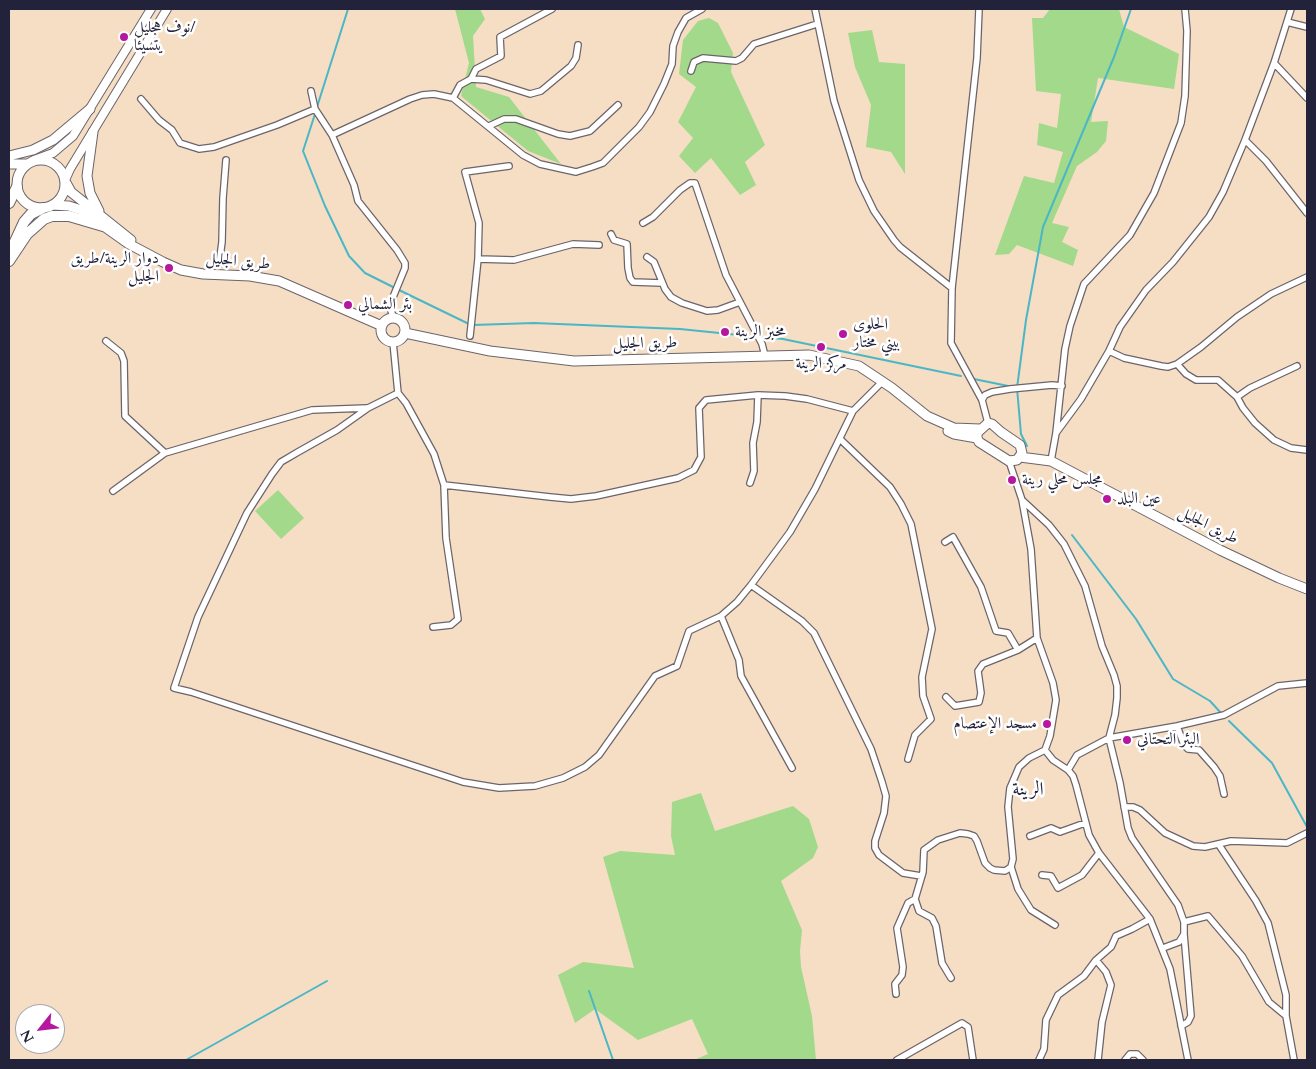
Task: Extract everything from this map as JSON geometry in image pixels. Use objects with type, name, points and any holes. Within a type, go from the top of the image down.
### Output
[{"type":"highway","points":[[9,202],[17,186]]},
{"type":"highway","points":[[9,256],[24,222],[31,214],[48,207]]},
{"type":"highway","points":[[9,261],[27,234],[44,219],[52,216],[69,216],[104,221]]},
{"type":"main road","points":[[48,207],[61,198],[66,182],[93,132],[167,9]]},
{"type":"main road","points":[[17,186],[19,174],[31,162],[53,153],[64,145],[77,130],[150,10]]},
{"type":"main road","points":[[9,156],[33,150],[53,140],[90,109]]},
{"type":"main road","points":[[93,132],[88,165],[88,185],[94,203],[104,221]]},
{"type":"main road","points":[[9,164],[46,160],[54,162],[61,169],[71,192],[104,221]]},
{"type":"main road","points":[[9,178],[17,186],[20,195],[26,202],[34,207],[75,207],[104,221]]},
{"type":"main road","name":"طريق الجليل","points":[[104,221],[120,238],[181,270],[203,274],[250,276],[279,281],[382,326]]},
{"type":"main road","points":[[394,318],[404,324],[405,332],[400,340],[393,342],[384,337],[382,326],[388,319],[394,318]]},
{"type":"main road","name":"طريق الجليل","points":[[405,332],[490,351],[574,361],[809,355],[832,359],[859,366],[882,382],[892,393],[927,421],[954,434],[978,434]]},
{"type":"main road","points":[[988,423],[978,434],[984,447],[1013,461],[1022,454],[1021,447]]},
{"type":"main road","name":"طريق الجليل","points":[[988,423],[992,424],[1021,447],[1220,550],[1279,578],[1307,588]]},
{"type":"main road","name":"طريق الجليل","points":[[1020,457],[1047,460]]},
{"type":"street","points":[[452,98],[460,85],[471,79],[476,70],[501,56],[500,37],[552,9]]},
{"type":"street","points":[[332,135],[410,99],[434,94],[452,98],[523,155],[540,164],[576,172],[603,162],[639,127],[650,112],[672,64],[673,46],[678,32],[686,18],[702,9]]},
{"type":"street","points":[[814,9],[834,101],[859,180],[874,211],[900,247],[952,288]]},
{"type":"street","points":[[979,9],[977,58],[952,288],[951,343],[982,400],[988,423]]},
{"type":"street","points":[[1047,460],[1056,433],[1067,341],[1084,284],[1130,235],[1154,193],[1181,123],[1185,96],[1187,31],[1185,9]]},
{"type":"street","points":[[1056,433],[1081,400],[1109,352],[1120,327],[1146,290],[1173,262],[1209,217],[1223,192],[1274,63],[1291,9]]},
{"type":"street","points":[[1287,22],[1307,27]]},
{"type":"street","points":[[691,71],[694,62],[703,58],[736,61],[742,58],[754,44],[817,24]]},
{"type":"street","points":[[471,79],[486,80],[530,94],[541,91],[571,66],[576,58],[578,45]]},
{"type":"street","points":[[1274,63],[1307,98]]},
{"type":"street","points":[[310,91],[315,109],[332,135],[354,185],[358,201],[405,263],[405,268],[391,302],[391,311],[394,318]]},
{"type":"street","points":[[141,99],[159,120],[172,130],[180,143],[199,149],[214,147],[277,125],[315,109]]},
{"type":"street","points":[[488,126],[504,119],[516,119],[558,134],[570,136],[590,131],[618,105]]},
{"type":"street","points":[[1245,140],[1266,161],[1307,213]]},
{"type":"street","points":[[219,264],[222,242],[226,160]]},
{"type":"street","points":[[470,336],[478,259],[479,223],[465,172],[509,166]]},
{"type":"street","points":[[643,222],[654,217],[680,190],[695,182],[726,275],[762,344],[765,356]]},
{"type":"street","points":[[611,234],[614,240],[627,244],[628,268],[633,282],[662,283]]},
{"type":"street","points":[[478,259],[514,260],[574,244],[600,245]]},
{"type":"street","points":[[647,257],[654,262],[662,283],[671,297],[699,310],[707,311],[718,310],[740,302]]},
{"type":"street","points":[[1109,352],[1124,358],[1161,366],[1168,367],[1177,364],[1271,294],[1307,277]]},
{"type":"street","points":[[106,341],[121,353],[124,361],[125,416],[165,453]]},
{"type":"street","points":[[393,342],[398,393],[406,402],[434,454],[444,485],[446,538],[458,619],[451,625],[434,627]]},
{"type":"street","points":[[1177,364],[1186,374],[1196,380],[1218,380],[1237,397],[1256,423],[1274,440],[1291,448],[1307,450]]},
{"type":"street","points":[[1237,397],[1250,388],[1297,366]]},
{"type":"street","points":[[398,393],[368,408],[337,430],[281,462],[247,513],[198,617],[174,688],[463,782],[499,788],[536,786],[563,778],[585,767],[599,754],[655,676],[677,666],[689,631],[721,616],[737,602],[751,585],[790,532],[816,489],[853,411],[882,382]]},
{"type":"street","points":[[982,400],[992,392],[1052,385],[1062,386]]},
{"type":"street","points":[[444,485],[571,498],[596,496],[678,478],[694,470],[701,457],[699,408],[706,400],[758,395],[785,396],[807,399],[853,411]]},
{"type":"street","points":[[750,483],[754,471],[753,443],[757,422],[758,395]]},
{"type":"street","points":[[112,491],[165,453],[312,410],[368,408]]},
{"type":"street","points":[[840,439],[890,487],[911,524],[932,629],[922,677],[923,696],[931,718],[915,735],[908,759]]},
{"type":"street","points":[[1009,460],[1022,500],[1031,549],[1037,638],[1053,683],[1056,700],[1050,736],[1045,750],[1029,758],[1019,767],[1010,788],[1008,807],[1013,859],[1011,867],[1018,889],[1031,910],[1055,925]]},
{"type":"street","points":[[1022,500],[1049,525],[1064,544],[1085,586],[1102,646],[1114,675],[1117,686],[1115,715],[1109,738],[1128,828],[1132,838],[1178,905],[1184,922],[1191,1016],[1188,1022],[1181,1026]]},
{"type":"street","points":[[945,542],[953,537],[981,587],[996,631],[1008,633],[1018,650]]},
{"type":"street","points":[[751,585],[802,621],[814,633],[871,749],[886,796],[884,814],[875,842],[875,848],[879,855],[903,873],[921,876]]},
{"type":"street","points":[[721,616],[739,660],[741,676],[792,768]]},
{"type":"street","points":[[946,697],[955,706],[979,702],[981,693],[978,671],[983,664],[1018,650],[1037,638]]},
{"type":"street","points":[[1068,770],[1077,755],[1109,738],[1177,726],[1224,715],[1278,686],[1307,683]]},
{"type":"street","points":[[1177,726],[1184,745],[1188,749],[1199,750],[1214,767],[1220,776],[1224,794]]},
{"type":"street","points":[[1045,750],[1053,760],[1068,770],[1076,785],[1089,835],[1099,853],[1150,919],[1170,969],[1188,1060]]},
{"type":"street","points":[[1124,807],[1133,807],[1140,810],[1165,834],[1193,846],[1205,847],[1231,841],[1287,843],[1307,832]]},
{"type":"street","points":[[1030,836],[1051,828],[1060,832],[1085,823]]},
{"type":"street","points":[[951,978],[942,963],[936,926],[932,918],[919,911],[915,899],[923,872],[924,850],[938,840],[960,834],[968,834],[974,836],[990,868],[1005,871],[1011,867]]},
{"type":"street","points":[[1219,845],[1256,901],[1268,923],[1286,995],[1286,1016],[1294,1060]]},
{"type":"street","points":[[1042,875],[1051,876],[1058,888],[1082,875],[1099,853]]},
{"type":"street","points":[[896,994],[895,984],[902,976],[904,967],[897,928],[908,903],[915,899]]},
{"type":"street","points":[[1184,922],[1208,916],[1242,956],[1269,1002],[1286,1016]]},
{"type":"street","points":[[1039,1060],[1044,1049],[1046,1020],[1058,995],[1084,976],[1096,960],[1111,947],[1116,936],[1150,919]]},
{"type":"street","points":[[1163,948],[1179,942],[1184,934]]},
{"type":"street","points":[[1096,960],[1106,972],[1111,985],[1102,1022],[1098,1060]]},
{"type":"street","points":[[897,1060],[962,1023],[968,1027],[973,1060]]},
{"type":"street","points":[[1125,1060],[1130,1054],[1137,1054],[1143,1060]]},
{"type":"green space","points":[[455,9],[480,9],[485,19],[473,36],[476,87],[509,97],[561,164],[528,151],[461,96],[469,63]]},
{"type":"green space","points":[[1050,9],[1119,9],[1124,27],[1179,54],[1174,89],[1098,78],[1091,122],[1108,121],[1106,141],[1097,152],[1077,166],[1052,223],[1069,227],[1062,242],[1078,250],[1073,266],[1017,245],[1009,254],[995,255],[1024,176],[1054,183],[1063,152],[1037,145],[1039,123],[1057,128],[1061,94],[1036,91],[1032,18],[1043,18]]},
{"type":"green space","points":[[709,18],[718,23],[733,53],[731,72],[765,145],[745,162],[756,185],[740,195],[711,158],[695,173],[679,156],[693,138],[678,122],[696,87],[679,74],[683,40],[698,21]]},
{"type":"green space","points":[[872,30],[879,62],[905,64],[905,174],[891,152],[866,147],[871,105],[855,67],[848,33]]},
{"type":"green space","points":[[278,490],[304,518],[281,539],[255,511]]},
{"type":"green space","points":[[701,793],[715,831],[793,806],[809,819],[818,847],[813,858],[781,881],[802,930],[801,967],[812,1016],[816,1060],[694,1060],[708,1054],[692,1019],[638,1040],[595,1009],[575,1023],[558,975],[583,962],[634,968],[603,857],[620,851],[675,855],[671,836],[672,802]]},
{"type":"waterway","points":[[317,107],[348,9]]},
{"type":"waterway","points":[[1027,446],[1021,434],[1017,388],[1026,320],[1043,227],[1114,57],[1131,9]]},
{"type":"waterway","points":[[315,114],[303,151],[325,206],[349,256],[365,273],[395,288]]},
{"type":"waterway","points":[[399,290],[469,324]]},
{"type":"waterway","points":[[473,325],[534,323],[680,329],[749,336]]},
{"type":"waterway","points":[[762,337],[783,339],[961,376]]},
{"type":"waterway","points":[[974,379],[1013,387]]},
{"type":"waterway","points":[[1072,535],[1136,619],[1173,679],[1210,701],[1221,713]]},
{"type":"waterway","points":[[1229,721],[1272,763],[1307,827]]},
{"type":"waterway","points":[[186,1060],[327,981]]},
{"type":"waterway","points":[[589,991],[613,1060]]},
{"type":"place","name":"نوف هجليل/ يتسيئا","points":[[124,37]]},
{"type":"place","name":"دوار الرينة/طريق الجليل","points":[[169,268]]},
{"type":"place","name":"بئر الشمالي","points":[[348,305]]},
{"type":"place","name":"مخبز الرينة","points":[[725,332]]},
{"type":"place","name":"الحلوى بيني مختار","points":[[843,334]]},
{"type":"place","name":"مركز الرينة","points":[[821,347]]},
{"type":"place","name":"مجلس محلي رينة","points":[[1012,480]]},
{"type":"place","name":"عين البلد","points":[[1107,499]]},
{"type":"place","name":"مسجد الإعتصام","points":[[1047,724]]},
{"type":"place","name":"البئر التحتاني","points":[[1127,740]]},
{"type":"district","name":"الرينة","points":[[1028,791]]}]
